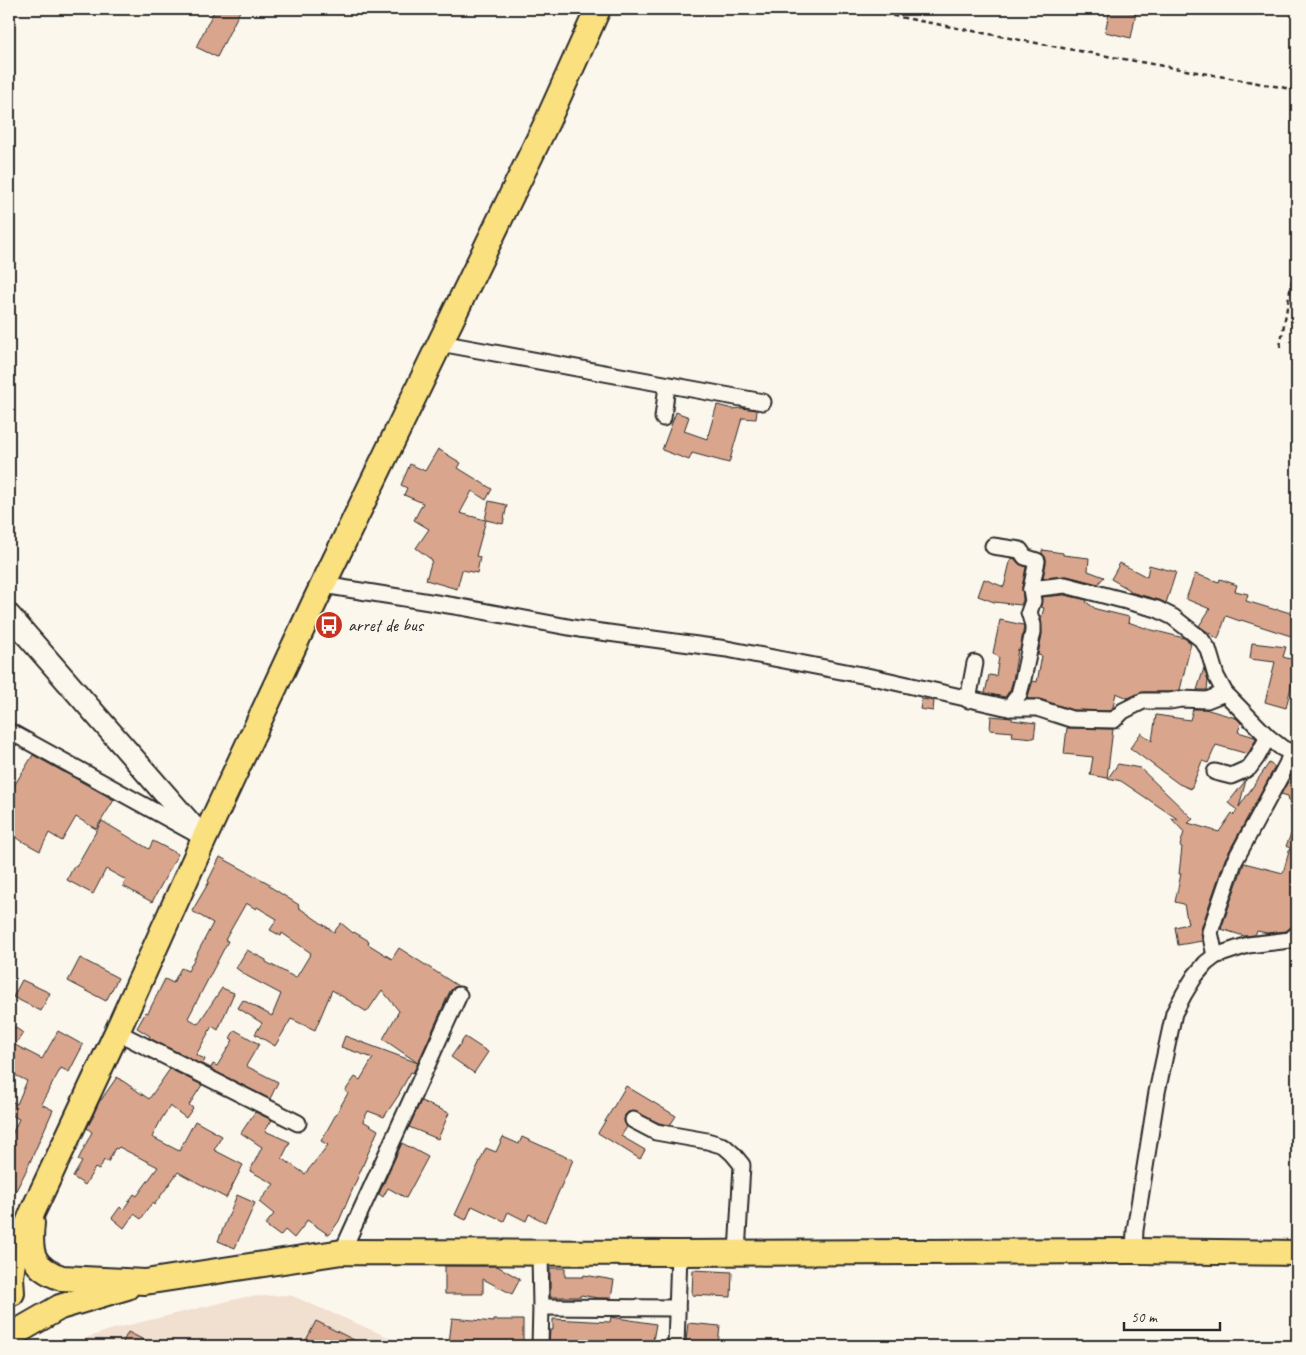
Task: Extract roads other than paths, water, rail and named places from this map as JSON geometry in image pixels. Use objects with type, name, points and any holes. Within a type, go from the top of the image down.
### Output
[{"type":"main road","points":[[12,1337],[19,1323],[20,1312],[12,1294],[11,1277],[13,1262],[33,1211],[117,1032],[204,839],[323,586],[547,122],[598,9]]},
{"type":"main road","points":[[9,615],[204,839]]},
{"type":"main road","points":[[9,1245],[33,1211]]},
{"type":"main road","points":[[33,1211],[31,1248],[34,1259],[41,1268],[51,1275],[62,1278],[145,1282]]},
{"type":"main road","points":[[12,1337],[60,1307],[145,1282],[342,1252],[1134,1251],[1297,1254]]},
{"type":"main road","points":[[12,1294],[38,1306],[60,1307]]},
{"type":"street","points":[[440,343],[763,402]]},
{"type":"street","points":[[663,418],[667,385]]},
{"type":"street","points":[[993,546],[1020,550],[1025,557],[1037,561],[1031,589],[1033,601],[1028,612],[1033,625],[1033,632],[1024,679],[1018,694],[1009,708]]},
{"type":"street","points":[[1031,589],[1065,585],[1157,609],[1173,617],[1201,639],[1208,649],[1216,676],[1225,693],[1268,737],[1282,748],[1294,754],[1234,862],[1210,932],[1215,956]]},
{"type":"street","points":[[323,586],[461,607],[579,629],[727,649],[877,678],[1009,708],[1037,708],[1071,719],[1114,720],[1123,711],[1143,701],[1207,700],[1225,693]]},
{"type":"street","points":[[968,700],[975,663]]},
{"type":"street","points":[[9,732],[204,839]]},
{"type":"street","points":[[1215,772],[1231,776],[1249,768],[1268,737]]},
{"type":"street","points":[[1134,1251],[1135,1230],[1157,1092],[1174,1013],[1194,976],[1215,956],[1248,945],[1290,940],[1297,934]]},
{"type":"street","points":[[342,1252],[460,995]]},
{"type":"street","points":[[117,1032],[298,1123]]},
{"type":"street","points":[[633,1120],[656,1132],[724,1146],[734,1154],[742,1165],[737,1253]]},
{"type":"street","points":[[540,1253],[540,1346]]},
{"type":"street","points":[[676,1346],[679,1253]]},
{"type":"street","points":[[541,1307],[677,1308]]},
{"type":"place","name":"arret de bus","points":[[329,625]]}]
